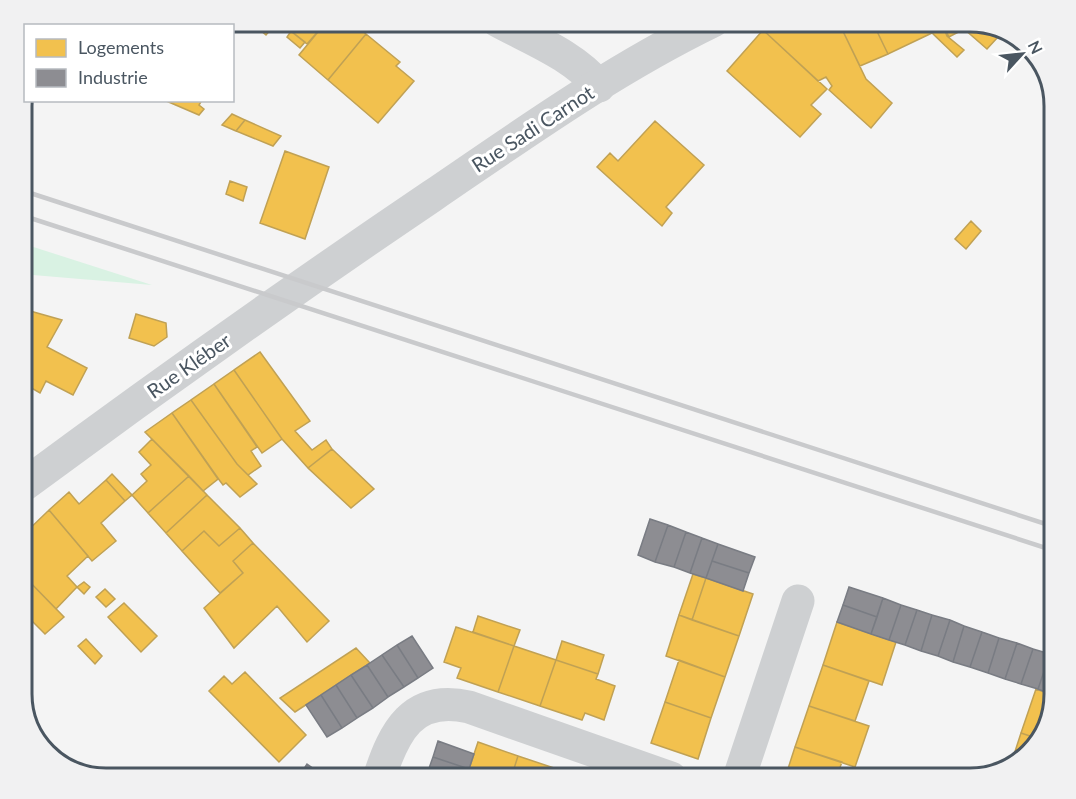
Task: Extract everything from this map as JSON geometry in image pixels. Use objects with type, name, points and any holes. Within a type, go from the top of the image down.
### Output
[{"type":"street","points":[[519,32],[573,61],[585,70],[599,86]]},
{"type":"street","name":"Rue Sadi Carnot","points":[[358,246],[599,86],[692,32]]},
{"type":"street","name":"Rue Kléber","points":[[32,479],[358,246]]},
{"type":"street","points":[[742,768],[798,601]]},
{"type":"street","points":[[383,768],[390,747],[406,723],[426,709],[448,703],[469,707],[643,768]]},
{"type":"green space","points":[[32,247],[152,285],[32,275]]},
{"type":"building: Logements","points":[[292,32],[317,32],[307,44]]},
{"type":"building: Logements","points":[[292,32],[305,42],[300,48],[287,37]]},
{"type":"building: Logements","points":[[318,32],[364,32],[366,34],[328,80],[299,55]]},
{"type":"building: Logements","points":[[761,32],[765,32],[827,89],[811,105],[821,114],[800,137],[727,71]]},
{"type":"building: Logements","points":[[765,32],[843,32],[866,79],[892,103],[871,128],[829,90],[832,86],[826,77],[818,81]]},
{"type":"building: Logements","points":[[843,32],[877,32],[888,54],[860,66]]},
{"type":"building: Logements","points":[[877,32],[945,32],[964,50],[957,57],[932,33],[888,54]]},
{"type":"building: Logements","points":[[946,32],[958,32],[949,37]]},
{"type":"building: Logements","points":[[967,32],[993,35],[997,38],[987,49]]},
{"type":"building: Logements","points":[[366,34],[400,62],[396,66],[414,81],[378,123],[328,80]]},
{"type":"building: Logements","points":[[169,102],[201,102],[199,105],[204,109],[199,115]]},
{"type":"building: Logements","points":[[232,114],[245,120],[236,131],[222,125]]},
{"type":"building: Logements","points":[[245,120],[281,136],[273,146],[236,131]]},
{"type":"building: Logements","points":[[655,121],[704,165],[666,207],[672,213],[662,226],[597,167],[610,153],[618,161]]},
{"type":"building: Logements","points":[[285,151],[329,167],[305,239],[260,223]]},
{"type":"building: Logements","points":[[230,181],[247,187],[243,201],[226,194]]},
{"type":"building: Logements","points":[[971,221],[981,231],[966,249],[955,239]]},
{"type":"building: Logements","points":[[32,312],[62,320],[47,347],[87,368],[73,395],[46,381],[40,393],[32,388]]},
{"type":"building: Logements","points":[[136,314],[166,323],[167,337],[154,346],[129,338]]},
{"type":"building: Logements","points":[[260,352],[310,421],[295,431],[312,450],[326,440],[332,449],[308,468],[282,439],[234,370]]},
{"type":"building: Logements","points":[[234,370],[282,439],[262,453],[214,384]]},
{"type":"building: Logements","points":[[214,384],[257,447],[251,451],[261,466],[248,475],[237,464],[191,400]]},
{"type":"building: Logements","points":[[191,400],[237,464],[257,484],[240,497],[226,483],[223,485],[172,413]]},
{"type":"building: Logements","points":[[172,413],[218,479],[203,491],[145,432]]},
{"type":"building: Logements","points":[[152,439],[189,476],[148,513],[132,495],[147,481],[141,474],[151,465],[139,452]]},
{"type":"building: Logements","points":[[332,449],[374,489],[351,508],[308,468]]},
{"type":"building: Logements","points":[[112,474],[132,495],[125,501],[106,480]]},
{"type":"building: Logements","points":[[189,476],[207,495],[166,533],[148,513]]},
{"type":"building: Logements","points":[[106,480],[125,501],[101,523],[116,541],[92,561],[49,510],[69,492],[79,504]]},
{"type":"building: Logements","points":[[207,495],[240,528],[219,546],[204,531],[182,551],[166,533]]},
{"type":"building: Logements","points":[[49,510],[88,556],[67,576],[77,587],[56,609],[32,584],[32,526]]},
{"type":"building: Logements","points":[[240,528],[253,543],[233,561],[243,573],[220,593],[182,551],[204,531],[219,546]]},
{"type":"building: Logements","points":[[253,543],[329,621],[307,642],[277,606],[234,648],[204,608],[243,573],[233,561]]},
{"type":"building: Logements","points":[[693,574],[706,578],[692,620],[679,615]]},
{"type":"building: Logements","points":[[706,578],[753,594],[739,636],[692,620]]},
{"type":"building: Logements","points":[[84,582],[90,587],[84,594],[77,587]]},
{"type":"building: Logements","points":[[32,584],[64,617],[45,634],[32,621]]},
{"type":"building: Logements","points":[[105,589],[115,599],[106,607],[96,597]]},
{"type":"building: Logements","points":[[124,603],[157,636],[141,652],[108,617]]},
{"type":"building: Logements","points":[[679,615],[739,636],[725,677],[666,656]]},
{"type":"building: Logements","points":[[478,616],[520,630],[514,646],[473,632]]},
{"type":"building: Logements","points":[[837,622],[896,642],[882,685],[823,665]]},
{"type":"building: Logements","points":[[456,627],[514,646],[498,692],[457,678],[461,668],[444,662]]},
{"type":"building: Logements","points":[[86,639],[102,656],[95,664],[78,646]]},
{"type":"building: Logements","points":[[562,641],[604,655],[598,674],[556,660]]},
{"type":"building: Logements","points":[[514,646],[556,660],[540,706],[498,692]]},
{"type":"building: Logements","points":[[356,648],[370,663],[295,712],[280,698]]},
{"type":"building: Logements","points":[[556,660],[598,674],[596,679],[615,686],[604,720],[585,713],[582,720],[540,706]]},
{"type":"building: Logements","points":[[679,660],[725,677],[711,718],[665,702]]},
{"type":"building: Logements","points":[[823,665],[869,681],[855,721],[809,706]]},
{"type":"building: Logements","points":[[245,672],[306,735],[279,762],[209,691],[224,676],[232,684]]},
{"type":"building: Logements","points":[[1036,689],[1044,692],[1041,718],[1035,731],[1031,736],[1021,733]]},
{"type":"building: Logements","points":[[665,702],[711,718],[698,759],[651,743]]},
{"type":"building: Logements","points":[[809,706],[869,726],[855,767],[795,747]]},
{"type":"building: Logements","points":[[1021,733],[1031,736],[1023,746],[1015,753]]},
{"type":"building: Logements","points":[[478,742],[518,756],[514,768],[469,768]]},
{"type":"building: Logements","points":[[795,747],[842,762],[840,768],[788,768]]},
{"type":"building: Logements","points":[[518,756],[554,768],[514,768]]},
{"type":"building: Industrie","points":[[650,519],[668,525],[655,562],[638,555]]},
{"type":"building: Industrie","points":[[668,525],[686,532],[674,567],[655,562]]},
{"type":"building: Industrie","points":[[686,532],[702,538],[690,573],[674,567]]},
{"type":"building: Industrie","points":[[702,538],[718,544],[706,578],[690,573]]},
{"type":"building: Industrie","points":[[718,544],[755,557],[749,573],[712,561]]},
{"type":"building: Industrie","points":[[712,561],[749,573],[743,591],[706,578]]},
{"type":"building: Industrie","points":[[849,587],[883,598],[877,617],[843,605]]},
{"type":"building: Industrie","points":[[883,598],[901,605],[889,640],[871,634]]},
{"type":"building: Industrie","points":[[843,605],[877,617],[871,634],[837,622]]},
{"type":"building: Industrie","points":[[901,605],[917,610],[905,645],[889,640]]},
{"type":"building: Industrie","points":[[917,610],[932,615],[921,651],[905,645]]},
{"type":"building: Industrie","points":[[932,615],[950,620],[938,656],[921,651]]},
{"type":"building: Industrie","points":[[950,620],[964,626],[953,662],[938,656]]},
{"type":"building: Industrie","points":[[964,626],[982,632],[970,667],[953,662]]},
{"type":"building: Industrie","points":[[982,632],[999,638],[988,673],[970,667]]},
{"type":"building: Industrie","points":[[412,636],[433,668],[418,678],[397,645]]},
{"type":"building: Industrie","points":[[999,638],[1017,643],[1005,679],[988,673]]},
{"type":"building: Industrie","points":[[1017,643],[1033,649],[1021,684],[1005,679]]},
{"type":"building: Industrie","points":[[397,645],[418,678],[404,687],[382,655]]},
{"type":"building: Industrie","points":[[1033,649],[1044,652],[1044,672],[1038,689],[1021,684]]},
{"type":"building: Industrie","points":[[382,655],[404,687],[388,697],[367,665]]},
{"type":"building: Industrie","points":[[367,665],[388,697],[373,708],[351,675]]},
{"type":"building: Industrie","points":[[1044,672],[1044,691],[1038,689]]},
{"type":"building: Industrie","points":[[351,675],[373,708],[357,718],[336,685]]},
{"type":"building: Industrie","points":[[336,685],[357,718],[342,728],[321,695]]},
{"type":"building: Industrie","points":[[321,695],[342,728],[327,737],[306,705]]},
{"type":"building: Industrie","points":[[438,741],[474,754],[469,768],[433,757]]},
{"type":"building: Industrie","points":[[433,757],[466,768],[429,768]]},
{"type":"railway","points":[[32,194],[1044,523]]},
{"type":"railway","points":[[32,219],[1044,547]]}]
